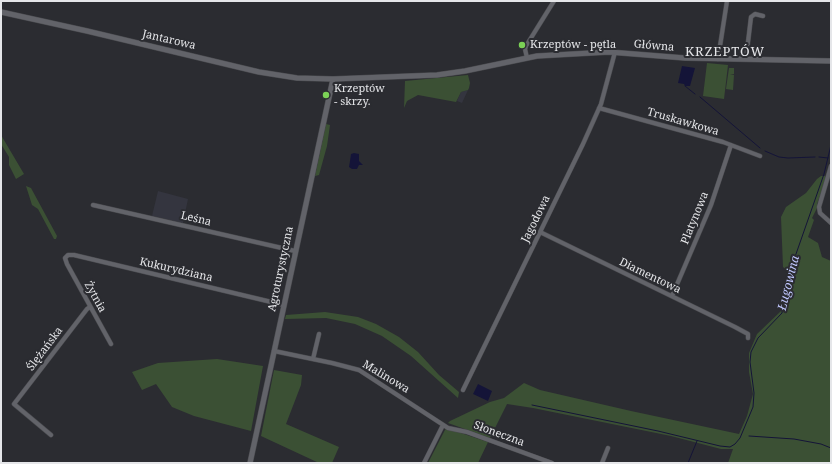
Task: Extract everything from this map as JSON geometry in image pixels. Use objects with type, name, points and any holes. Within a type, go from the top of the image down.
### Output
[{"type":"street","points":[[527,58],[525,49],[526,46],[554,1]]},
{"type":"street","points":[[718,59],[727,1]]},
{"type":"street","name":"Jantarowa","points":[[1,12],[266,73],[290,77],[333,79]]},
{"type":"street","points":[[746,59],[751,17],[754,14],[763,16]]},
{"type":"street","name":"Główna","points":[[333,79],[442,74],[466,71],[537,56],[615,52],[671,58],[831,61]]},
{"type":"street","name":"Jagodowa","points":[[463,390],[583,144],[599,108],[615,52]]},
{"type":"street","name":"Agroturystyczna","points":[[250,463],[333,79]]},
{"type":"street","name":"Truskawkowa","points":[[599,108],[731,145],[760,156]]},
{"type":"street","name":"Platynowa","points":[[672,296],[711,204],[731,145]]},
{"type":"street","points":[[831,166],[827,183],[819,204],[819,211],[831,223]]},
{"type":"street","name":"Leśna","points":[[93,205],[295,251]]},
{"type":"street","name":"Diamentowa","points":[[540,232],[748,334],[748,338]]},
{"type":"street","name":"Kukurydziana","points":[[65,258],[68,255],[74,255],[284,305]]},
{"type":"street","name":"Żytnia","points":[[65,258],[111,344]]},
{"type":"street","name":"Ślężańska","points":[[52,435],[14,404],[90,307]]},
{"type":"street","points":[[313,359],[318,334]]},
{"type":"street","name":"Malinowa","points":[[274,351],[348,367],[363,372],[443,425]]},
{"type":"street","points":[[424,463],[443,425]]},
{"type":"street","name":"Słoneczna","points":[[443,425],[448,428],[467,432],[549,462]]},
{"type":"street","points":[[602,463],[608,448]]},
{"type":"shaded area","points":[[682,66],[695,68],[690,86],[685,86],[684,84],[678,83]]},
{"type":"shaded area","points":[[468,90],[462,103],[457,101],[461,92]]},
{"type":"shaded area","points":[[351,154],[359,154],[359,161],[363,165],[359,165],[357,169],[352,169],[349,167]]},
{"type":"shaded area","points":[[158,191],[188,199],[183,223],[152,216]]},
{"type":"shaded area","points":[[478,384],[492,391],[488,401],[473,394]]},
{"type":"green space","points":[[707,63],[728,65],[724,99],[703,96]]},
{"type":"green space","points":[[729,68],[734,68],[734,74],[730,74],[734,75],[733,90],[726,89]]},
{"type":"green space","points":[[468,75],[470,83],[469,88],[468,90],[461,92],[456,102],[418,95],[407,101],[404,108],[405,81]]},
{"type":"green space","points":[[326,124],[330,125],[327,146],[319,175],[315,176]]},
{"type":"green space","points":[[1,135],[24,174],[16,179],[9,165],[9,157],[1,144]]},
{"type":"green space","points":[[821,176],[825,176],[826,180],[817,204],[817,208],[812,218],[814,220],[808,237],[818,243],[822,257],[831,261],[831,463],[728,463],[733,449],[721,449],[671,436],[507,404],[490,438],[448,423],[490,402],[504,398],[524,383],[540,390],[739,434],[747,416],[753,394],[749,372],[749,353],[757,334],[781,311],[788,271],[783,267],[781,217],[786,207],[806,193]]},
{"type":"green space","points":[[26,186],[31,188],[57,236],[56,239],[54,239],[38,209],[32,205]]},
{"type":"green space","points":[[325,312],[358,317],[376,324],[399,337],[418,352],[439,375],[459,392],[458,398],[411,356],[382,336],[355,324],[326,318],[285,319],[286,315]]},
{"type":"green space","points":[[217,359],[263,366],[251,431],[194,416],[172,407],[156,384],[142,390],[132,372],[158,363]]},
{"type":"green space","points":[[274,370],[302,375],[301,385],[286,424],[339,447],[332,463],[319,463],[261,436]]},
{"type":"green space","points":[[446,428],[488,442],[478,463],[428,463]]},
{"type":"waterway","points":[[685,86],[695,94]]},
{"type":"waterway","points":[[700,97],[760,148]]},
{"type":"waterway","name":"Ługowina","points":[[532,405],[658,431],[720,446],[730,447],[735,444],[740,438],[753,407],[754,393],[750,362],[751,352],[758,338],[782,313],[789,274],[824,174],[831,145]]},
{"type":"waterway","points":[[765,151],[779,157],[815,157]]},
{"type":"waterway","points":[[819,157],[828,158]]},
{"type":"waterway","points":[[749,436],[794,439],[821,444],[831,448]]},
{"type":"waterway","name":"Ługowina","points":[[688,463],[697,441]]},
{"type":"place","name":"Krzeptów - pętla","points":[[522,45]]},
{"type":"place","name":"Krzeptów - skrzy.","points":[[326,95]]},
{"type":"district","name":"KRZEPTÓW","points":[[725,52]]}]
